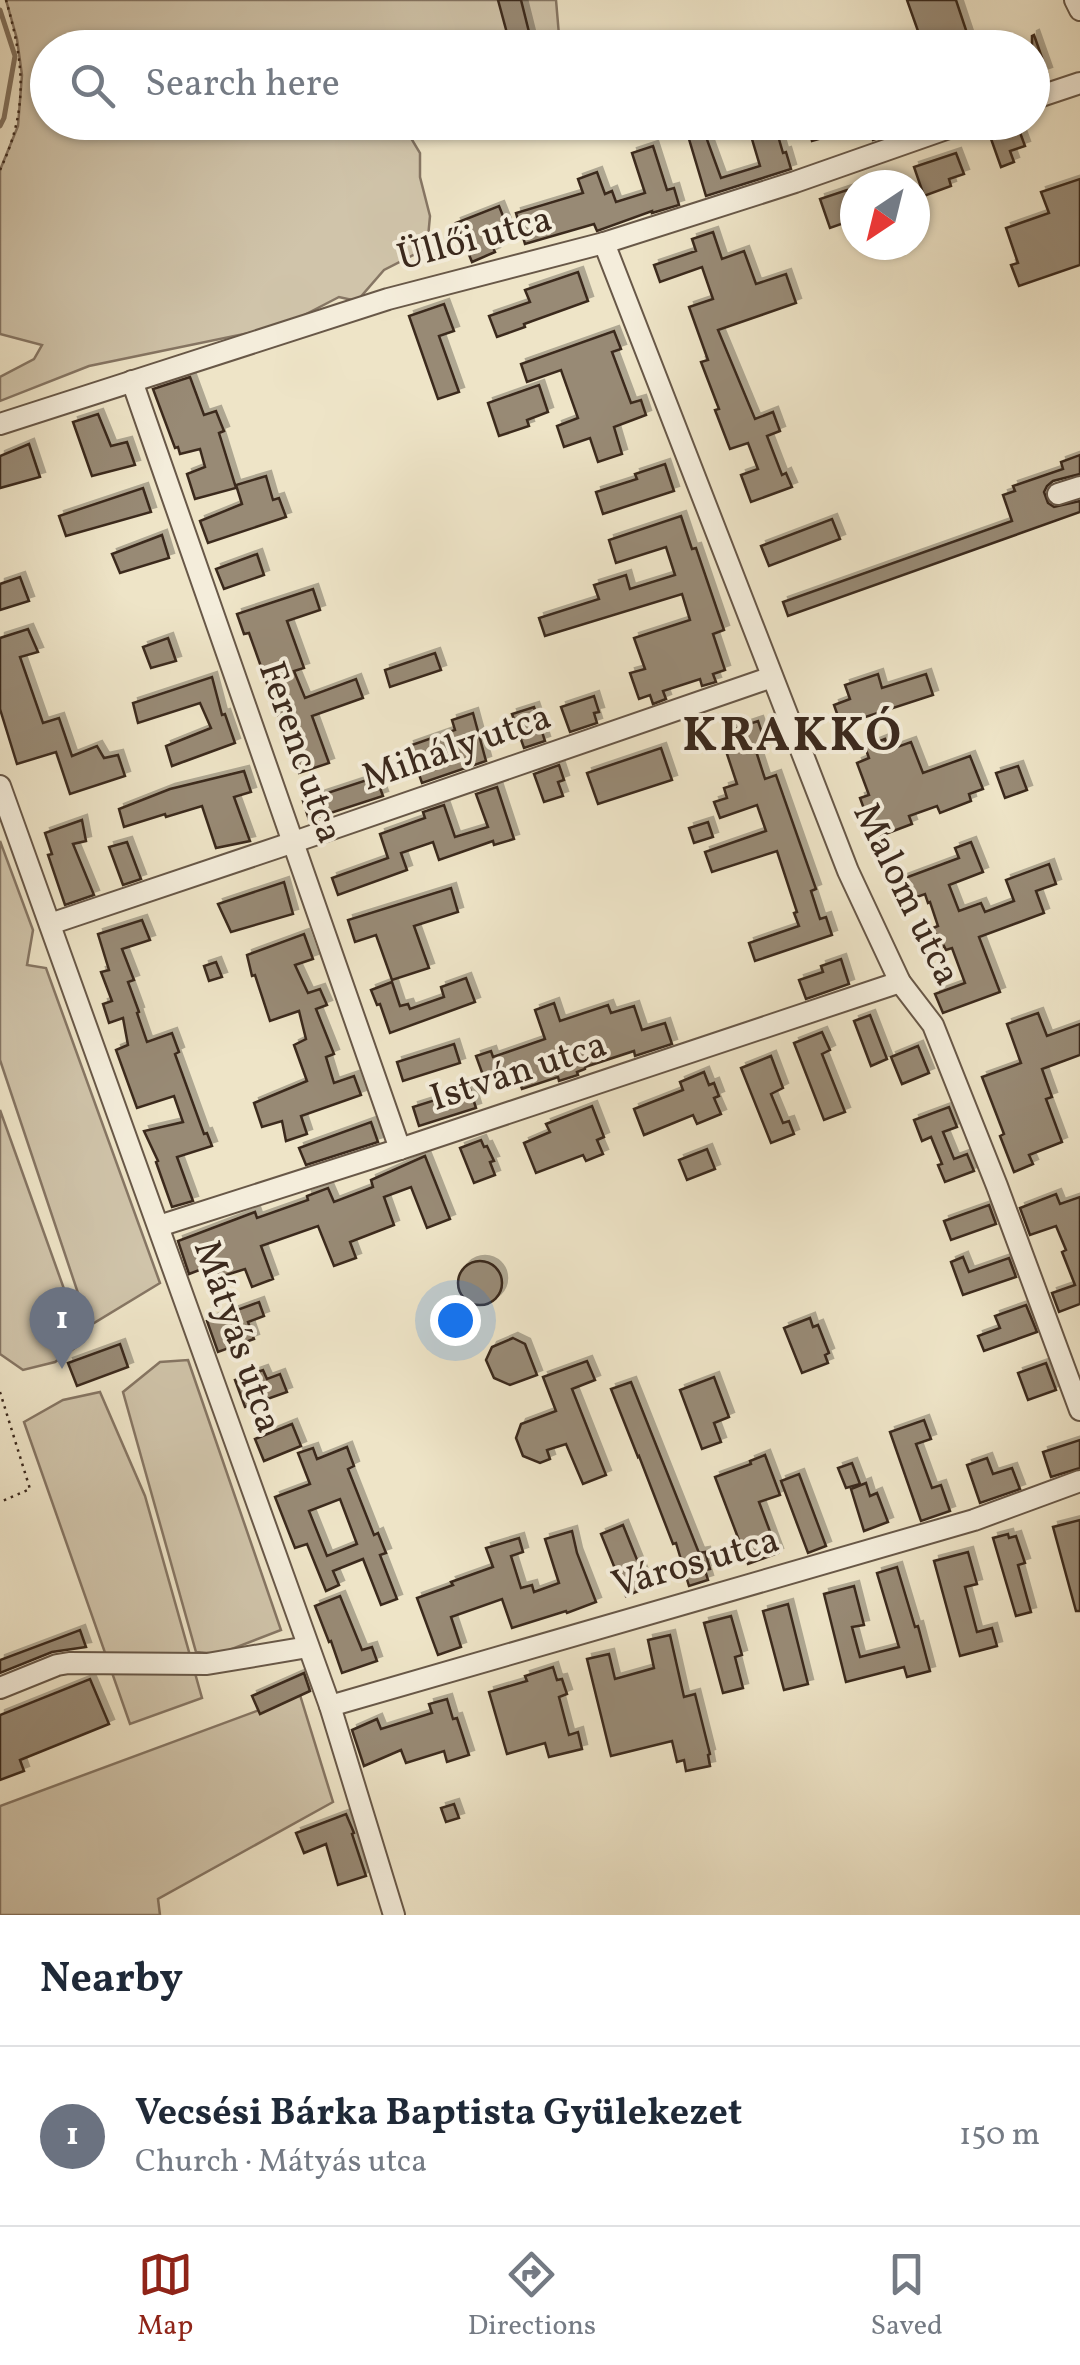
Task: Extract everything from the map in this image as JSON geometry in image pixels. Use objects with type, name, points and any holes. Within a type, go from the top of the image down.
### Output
[{"type":"street","points":[[1075,0],[1080,10]]},
{"type":"street","points":[[1050,94],[1080,83]]},
{"type":"street","name":"Üllői utca","points":[[0,424],[388,299],[604,243],[915,140]]},
{"type":"street","name":"Malom utca","points":[[604,243],[848,871],[900,982],[932,1025],[1080,1410]]},
{"type":"street","name":"Ferenc utca","points":[[132,382],[400,1149]]},
{"type":"street","points":[[1058,494],[1080,486]]},
{"type":"street","name":"Mihály utca","points":[[50,924],[772,677]]},
{"type":"street","name":"Mátyás utca","points":[[0,786],[330,1706],[394,1915]]},
{"type":"street","name":"István utca","points":[[159,1226],[900,982]]},
{"type":"street","name":"Város utca","points":[[330,1706],[974,1520],[1080,1481]]},
{"type":"street","points":[[0,1688],[69,1664],[207,1664],[308,1647]]},
{"type":"path","points":[[0,170],[18,126],[22,74],[6,0]]},
{"type":"path","points":[[0,1392],[30,1489],[0,1502]]},
{"type":"shaded area","points":[[6,0],[556,0],[559,30],[30,30],[30,140],[412,140],[420,153],[420,177],[430,216],[427,248],[384,270],[357,301],[339,297],[283,326],[89,366],[0,401],[0,377],[34,359],[42,345],[0,334],[0,170],[18,126],[22,75]]},
{"type":"shaded area","points":[[0,841],[33,930],[27,965],[46,968],[160,1283],[89,1326],[0,1060]]},
{"type":"shaded area","points":[[0,1110],[83,1342],[55,1362],[23,1370],[0,1354]]},
{"type":"shaded area","points":[[188,1360],[281,1630],[219,1654],[196,1652],[123,1392],[160,1362]]},
{"type":"shaded area","points":[[100,1392],[145,1496],[202,1698],[130,1724],[24,1422],[63,1400]]},
{"type":"shaded area","points":[[300,1695],[333,1802],[158,1899],[160,1915],[0,1915],[0,1806]]},
{"type":"building","points":[[498,0],[521,0],[528,30],[506,30]]},
{"type":"building","points":[[907,0],[956,0],[966,30],[918,30]]},
{"type":"building","points":[[689,140],[707,140],[721,178],[760,166],[752,140],[779,140],[791,169],[706,196]]},
{"type":"building","points":[[991,140],[1023,140],[1025,146],[1010,151],[1014,162],[1001,167]]},
{"type":"building","points":[[653,146],[667,190],[674,188],[679,205],[597,231],[594,224],[525,244],[516,213],[583,193],[578,179],[597,172],[605,194],[612,191],[616,202],[645,193],[632,153]]},
{"type":"building","points":[[956,153],[964,174],[949,179],[951,186],[930,194],[930,170],[914,167]]},
{"type":"building","points":[[1080,179],[1080,265],[1019,286],[1011,265],[1018,263],[1006,228],[1049,213],[1041,192]]},
{"type":"building","points":[[840,192],[840,224],[830,228],[820,199]]},
{"type":"building","points":[[499,206],[507,226],[487,234],[495,252],[472,262],[456,223]]},
{"type":"building","points":[[713,232],[722,259],[744,251],[756,284],[786,274],[796,303],[718,330],[755,419],[773,412],[780,431],[767,436],[782,475],[786,473],[792,487],[751,502],[741,475],[758,469],[748,443],[730,449],[701,362],[708,360],[689,307],[713,299],[702,267],[660,282],[654,265],[696,251],[692,239]]},
{"type":"building","points":[[578,272],[588,301],[497,337],[489,316],[530,302],[525,290]]},
{"type":"building","points":[[444,304],[454,331],[439,336],[459,392],[438,399],[409,316]]},
{"type":"building","points":[[614,331],[621,349],[612,352],[631,403],[641,400],[646,415],[614,427],[622,454],[598,462],[590,438],[564,447],[557,426],[578,418],[561,370],[527,382],[521,364]]},
{"type":"building","points":[[190,377],[204,415],[216,411],[236,488],[195,499],[187,474],[205,467],[200,449],[180,454],[175,448],[153,389]]},
{"type":"building","points":[[539,385],[548,412],[527,420],[529,426],[499,436],[488,403]]},
{"type":"building","points":[[98,414],[111,446],[127,442],[135,465],[92,476],[73,422]]},
{"type":"building","points":[[29,444],[40,477],[0,488],[0,456]]},
{"type":"building","points":[[1080,455],[1080,474],[1053,481],[1044,492],[1054,507],[1080,501],[1080,512],[788,616],[783,602],[1012,521],[1003,495],[1015,491],[1013,486],[1063,469],[1061,462]]},
{"type":"building","points":[[665,464],[674,491],[603,514],[596,492],[637,479],[635,474]]},
{"type":"building","points":[[266,476],[273,500],[279,498],[286,517],[208,543],[200,521],[242,504],[236,485]]},
{"type":"building","points":[[143,488],[151,512],[66,536],[59,516]]},
{"type":"building","points":[[681,516],[724,630],[713,634],[725,670],[713,674],[716,682],[702,686],[700,679],[663,691],[666,699],[653,704],[650,695],[639,699],[630,673],[645,669],[634,638],[690,620],[682,594],[545,636],[539,618],[599,599],[594,585],[626,575],[630,589],[675,575],[666,547],[616,563],[609,540]]},
{"type":"building","points":[[832,519],[840,539],[769,566],[761,546]]},
{"type":"building","points":[[162,535],[169,558],[120,573],[112,554]]},
{"type":"building","points":[[257,554],[264,575],[224,589],[216,569]]},
{"type":"building","points":[[20,577],[29,601],[0,610],[0,584]]},
{"type":"building","points":[[313,589],[320,610],[287,621],[304,668],[294,671],[305,698],[356,679],[363,698],[312,716],[329,763],[299,773],[249,633],[244,634],[237,614]]},
{"type":"building","points":[[28,629],[38,652],[20,657],[43,723],[59,718],[72,756],[97,746],[104,758],[118,755],[125,776],[70,794],[56,752],[17,764],[0,709],[0,638]]},
{"type":"building","points":[[168,638],[176,661],[151,668],[143,647]]},
{"type":"building","points":[[435,653],[441,670],[390,687],[385,670]]},
{"type":"building","points":[[878,674],[882,688],[926,674],[933,695],[841,725],[834,705],[850,699],[845,685]]},
{"type":"building","points":[[212,677],[222,715],[225,714],[235,743],[172,766],[166,746],[211,728],[200,703],[138,723],[133,703]]},
{"type":"building","points":[[594,696],[599,712],[594,713],[597,723],[570,732],[561,707]]},
{"type":"building","points":[[534,707],[545,741],[524,748],[512,714]]},
{"type":"building","points":[[473,713],[486,761],[422,783],[409,746],[455,730],[452,720]]},
{"type":"building","points":[[758,721],[767,748],[756,751],[765,779],[776,775],[816,889],[811,891],[820,919],[826,917],[832,935],[755,961],[749,943],[799,926],[777,851],[712,872],[705,852],[766,831],[757,805],[720,818],[714,802],[727,798],[724,788],[737,784],[723,742],[734,739],[731,730]]},
{"type":"building","points":[[885,739],[889,750],[911,742],[923,773],[970,756],[983,789],[969,794],[971,801],[940,813],[937,806],[909,816],[912,824],[880,836],[877,826],[871,828],[860,798],[869,795],[857,763],[869,758],[865,747]]},
{"type":"building","points":[[661,748],[672,780],[598,804],[587,773]]},
{"type":"building","points":[[559,765],[564,780],[558,782],[563,796],[544,802],[534,774]]},
{"type":"building","points":[[1018,766],[1027,790],[1005,798],[996,773]]},
{"type":"building","points":[[244,771],[251,792],[234,797],[250,841],[216,848],[202,806],[124,827],[119,809],[170,789]]},
{"type":"building","points":[[376,777],[383,796],[309,820],[303,801]]},
{"type":"building","points":[[497,787],[514,839],[494,845],[493,841],[439,860],[433,842],[401,853],[407,870],[338,895],[332,878],[388,858],[380,834],[425,818],[423,812],[444,805],[455,837],[488,827],[476,794]]},
{"type":"building","points":[[82,820],[86,841],[73,844],[94,895],[65,905],[45,833]]},
{"type":"building","points":[[708,822],[713,837],[694,843],[689,828]]},
{"type":"building","points":[[127,842],[141,879],[123,885],[109,847]]},
{"type":"building","points":[[971,842],[983,872],[949,885],[959,911],[981,903],[985,912],[1014,901],[1006,880],[1049,864],[1056,884],[1036,891],[1044,913],[979,937],[1000,992],[943,1013],[935,994],[965,983],[952,948],[941,948],[933,928],[938,926],[925,894],[897,904],[889,884],[959,858],[955,848]]},
{"type":"building","points":[[284,882],[293,914],[231,932],[218,904]]},
{"type":"building","points":[[451,888],[458,912],[414,926],[429,968],[392,980],[376,935],[355,942],[348,920]]},
{"type":"building","points":[[142,920],[150,940],[122,949],[134,980],[128,982],[137,1013],[147,1042],[172,1033],[179,1052],[175,1054],[212,1146],[177,1157],[193,1201],[172,1207],[144,1131],[183,1122],[174,1096],[137,1108],[116,1050],[128,1045],[123,1018],[109,1023],[103,1004],[112,1001],[101,972],[109,970],[98,934]]},
{"type":"building","points":[[304,934],[313,959],[295,965],[308,993],[320,989],[327,1005],[316,1009],[334,1054],[326,1057],[334,1083],[354,1076],[361,1095],[301,1116],[307,1134],[286,1141],[282,1121],[262,1127],[254,1103],[307,1081],[294,1045],[306,1039],[299,1011],[270,1021],[247,955]]},
{"type":"building","points":[[841,959],[849,984],[806,999],[799,980],[823,972],[821,966]]},
{"type":"building","points":[[216,962],[222,977],[209,981],[204,966]]},
{"type":"building","points":[[466,978],[475,1002],[390,1033],[371,990],[392,982],[400,1006],[408,1004],[410,1009],[444,997],[441,987]]},
{"type":"building","points":[[554,1003],[560,1021],[608,1005],[611,1013],[634,1006],[642,1030],[665,1023],[672,1044],[635,1056],[634,1051],[585,1067],[578,1075],[522,1089],[515,1068],[484,1078],[476,1056],[491,1051],[493,1057],[545,1039],[535,1010]]},
{"type":"building","points":[[1038,1013],[1047,1036],[1080,1024],[1080,1055],[1042,1069],[1052,1097],[1046,1099],[1062,1142],[1029,1155],[1033,1164],[1014,1172],[982,1077],[1021,1063],[1007,1024]]},
{"type":"building","points":[[870,1015],[887,1059],[871,1066],[854,1021]]},
{"type":"building","points":[[822,1032],[830,1050],[822,1054],[845,1112],[824,1120],[794,1043]]},
{"type":"building","points":[[454,1044],[460,1063],[403,1081],[397,1062]]},
{"type":"building","points":[[918,1046],[929,1073],[902,1084],[891,1057]]},
{"type":"building","points":[[771,1056],[783,1088],[771,1094],[783,1123],[789,1121],[794,1134],[771,1143],[741,1068]]},
{"type":"building","points":[[704,1072],[709,1085],[714,1083],[719,1096],[714,1098],[721,1114],[697,1124],[693,1115],[644,1135],[634,1109],[683,1090],[680,1082]]},
{"type":"building","points":[[470,1089],[476,1108],[419,1126],[413,1107]]},
{"type":"building","points":[[592,1106],[604,1137],[597,1140],[603,1154],[586,1161],[583,1155],[536,1173],[524,1143],[550,1132],[546,1124]]},
{"type":"building","points":[[949,1107],[957,1127],[943,1132],[954,1159],[967,1154],[974,1171],[945,1182],[931,1137],[922,1141],[914,1120]]},
{"type":"building","points":[[371,1122],[378,1142],[306,1165],[299,1148]]},
{"type":"building","points":[[481,1140],[494,1161],[490,1162],[495,1175],[474,1183],[460,1148]]},
{"type":"building","points":[[707,1149],[715,1169],[687,1180],[679,1160]]},
{"type":"building","points":[[425,1156],[450,1219],[427,1228],[411,1187],[384,1197],[394,1225],[350,1242],[356,1258],[334,1266],[318,1226],[261,1246],[273,1279],[252,1287],[245,1269],[220,1277],[215,1264],[189,1274],[178,1241],[255,1212],[257,1218],[308,1200],[307,1196],[328,1188],[334,1202],[373,1187],[371,1180]]},
{"type":"building","points":[[1056,1194],[1060,1204],[1080,1197],[1080,1304],[1059,1312],[1052,1293],[1075,1285],[1062,1252],[1066,1250],[1056,1226],[1030,1235],[1020,1208]]},
{"type":"building","points":[[989,1205],[996,1224],[951,1240],[944,1221]]},
{"type":"building","points":[[963,1257],[969,1272],[1009,1258],[1016,1277],[963,1295],[951,1262]]},
{"type":"building","points":[[480,1261],[496,1267],[502,1283],[496,1299],[480,1305],[464,1299],[458,1283],[464,1267]]},
{"type":"building","points":[[259,1302],[264,1316],[248,1322],[254,1339],[218,1352],[207,1321]]},
{"type":"building","points":[[1026,1305],[1037,1332],[984,1351],[978,1336],[1000,1328],[995,1316]]},
{"type":"building","points":[[810,1318],[813,1327],[818,1325],[829,1353],[825,1355],[828,1363],[802,1373],[784,1328]]},
{"type":"building","points":[[513,1338],[525,1344],[537,1375],[510,1385],[494,1378],[486,1360],[492,1347]]},
{"type":"building","points":[[120,1344],[128,1367],[77,1386],[68,1363]]},
{"type":"building","points":[[587,1361],[595,1380],[572,1389],[606,1475],[583,1484],[566,1444],[547,1450],[550,1459],[540,1463],[523,1456],[516,1438],[521,1424],[556,1411],[543,1377]]},
{"type":"building","points":[[1046,1363],[1056,1390],[1028,1400],[1018,1373]]},
{"type":"building","points":[[263,1370],[267,1379],[280,1374],[287,1392],[245,1407],[235,1380]]},
{"type":"building","points":[[714,1377],[729,1417],[714,1423],[721,1442],[702,1449],[680,1390]]},
{"type":"building","points":[[631,1382],[699,1553],[705,1552],[710,1569],[705,1570],[708,1580],[689,1586],[676,1543],[673,1544],[611,1389]]},
{"type":"building","points":[[924,1420],[931,1439],[916,1444],[932,1488],[941,1485],[950,1511],[921,1521],[890,1432]]},
{"type":"building","points":[[292,1424],[301,1446],[264,1461],[255,1439]]},
{"type":"building","points":[[1080,1440],[1080,1468],[1051,1477],[1043,1452]]},
{"type":"building","points":[[347,1447],[354,1466],[348,1469],[374,1535],[378,1533],[386,1553],[380,1555],[397,1599],[381,1605],[363,1559],[333,1571],[339,1585],[326,1591],[307,1544],[295,1548],[275,1497],[310,1484],[298,1453],[313,1448],[317,1459]],"holes":[[[340,1499],[357,1544],[327,1556],[309,1511]]]},
{"type":"building","points":[[765,1455],[780,1495],[759,1502],[778,1553],[748,1564],[715,1477]]},
{"type":"building","points":[[987,1458],[993,1474],[1012,1468],[1020,1489],[980,1503],[967,1465]]},
{"type":"building","points":[[852,1463],[860,1484],[846,1488],[838,1468]]},
{"type":"building","points":[[799,1474],[826,1546],[808,1553],[781,1481]]},
{"type":"building","points":[[866,1483],[870,1496],[877,1493],[888,1522],[864,1531],[851,1489]]},
{"type":"building","points":[[1080,1520],[1080,1611],[1076,1611],[1053,1527]]},
{"type":"building","points":[[623,1525],[648,1587],[626,1596],[601,1534]]},
{"type":"building","points":[[572,1531],[596,1602],[512,1628],[502,1599],[451,1617],[461,1647],[438,1655],[417,1598],[493,1567],[486,1548],[519,1538],[523,1552],[511,1556],[521,1588],[532,1585],[534,1592],[559,1583],[545,1539]]},
{"type":"building","points":[[1008,1534],[1009,1538],[1016,1536],[1025,1563],[1018,1565],[1031,1612],[1016,1616],[993,1538]]},
{"type":"building","points":[[968,1552],[977,1584],[965,1587],[977,1632],[992,1628],[997,1646],[960,1656],[934,1561]]},
{"type":"building","points":[[897,1567],[930,1671],[907,1677],[904,1667],[846,1682],[824,1594],[854,1586],[864,1625],[852,1627],[860,1657],[899,1647],[877,1573]]},
{"type":"building","points":[[340,1596],[362,1650],[372,1647],[377,1661],[342,1673],[315,1606]]},
{"type":"building","points":[[788,1604],[808,1684],[784,1690],[763,1611]]},
{"type":"building","points":[[731,1616],[742,1655],[735,1657],[743,1688],[723,1693],[704,1623]]},
{"type":"building","points":[[80,1630],[86,1647],[52,1652],[0,1673],[0,1660]]},
{"type":"building","points":[[670,1635],[684,1697],[695,1694],[710,1766],[686,1771],[684,1760],[677,1762],[672,1741],[611,1756],[587,1659],[609,1654],[615,1679],[654,1668],[648,1640]]},
{"type":"building","points":[[553,1667],[567,1694],[559,1697],[569,1735],[578,1732],[582,1749],[549,1757],[545,1743],[507,1754],[489,1692],[527,1681],[525,1676]]},
{"type":"building","points":[[304,1673],[310,1691],[260,1714],[252,1696]]},
{"type":"building","points":[[90,1679],[109,1724],[20,1760],[24,1771],[0,1780],[0,1715]]},
{"type":"building","points":[[447,1699],[469,1755],[447,1762],[444,1751],[406,1763],[401,1750],[364,1766],[352,1730],[377,1719],[381,1729],[432,1713],[429,1704]]},
{"type":"building","points":[[454,1804],[459,1818],[446,1822],[441,1808]]},
{"type":"building","points":[[346,1814],[366,1876],[338,1885],[326,1844],[304,1853],[296,1833]]},
{"type":"waterway","points":[[0,10],[15,56],[0,126]]},
{"type":"place","name":"Vecsési Bárka Baptista Gyülekezet","points":[[62,1369]]},
{"type":"district","name":"KRAKKÓ","points":[[793,737]]}]
